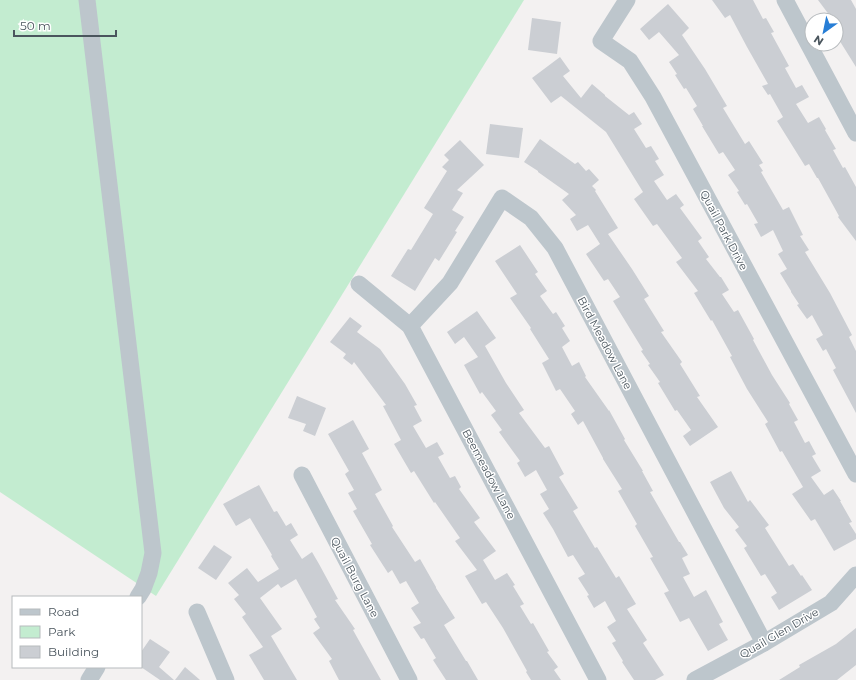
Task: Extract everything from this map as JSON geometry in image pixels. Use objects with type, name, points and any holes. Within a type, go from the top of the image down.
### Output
[{"type":"street","name":"Quail Park Drive","points":[[627,0],[601,41],[630,61],[653,97],[856,474]]},
{"type":"street","points":[[786,0],[856,133]]},
{"type":"street","points":[[90,3],[152,553],[149,574],[139,596]]},
{"type":"street","name":"Bird Meadow Lane","points":[[410,326],[450,283],[502,198],[531,218],[555,248],[764,643]]},
{"type":"street","name":"Beemeadow Lane","points":[[359,284],[410,326],[598,680]]},
{"type":"street","name":"Quail Burg Lane","points":[[302,474],[409,680]]},
{"type":"street","name":"Quail Glen Drive","points":[[695,680],[764,643],[830,603],[856,575]]},
{"type":"street","points":[[197,612],[225,679]]},
{"type":"street","points":[[89,680],[95,668]]},
{"type":"green space","points":[[0,0],[524,0],[156,596],[0,492]]},
{"type":"building","points":[[712,0],[753,0],[763,19],[766,18],[774,32],[771,33],[789,66],[785,68],[796,88],[802,85],[809,97],[796,104],[808,123],[819,117],[836,149],[833,150],[843,168],[845,167],[856,187],[856,241],[838,217],[839,216],[809,164],[805,166],[777,121],[783,117],[770,94],[768,95],[762,86],[768,84],[730,15],[725,18]]},
{"type":"building","points":[[818,0],[851,0],[856,9],[856,67],[844,48],[844,12],[827,12]]},
{"type":"building","points":[[668,4],[689,28],[682,35],[705,69],[727,106],[723,108],[745,144],[749,141],[763,163],[759,165],[763,171],[761,172],[783,210],[789,207],[803,235],[800,236],[809,250],[805,252],[830,293],[852,335],[849,337],[856,351],[856,413],[833,370],[836,368],[826,349],[823,351],[816,339],[823,335],[812,315],[807,319],[797,305],[799,304],[780,273],[787,269],[778,254],[783,251],[773,230],[761,237],[754,224],[758,223],[747,204],[745,205],[737,192],[739,191],[728,175],[735,170],[723,152],[719,154],[693,109],[697,106],[686,88],[684,89],[675,75],[677,74],[669,62],[679,55],[659,32],[649,40],[640,29]]},
{"type":"building","points":[[532,18],[561,22],[557,54],[528,50]]},
{"type":"building","points":[[560,57],[570,71],[563,76],[581,98],[592,84],[629,115],[634,112],[642,124],[634,129],[646,148],[651,146],[659,159],[655,161],[664,175],[654,181],[667,200],[676,194],[684,205],[680,208],[702,238],[698,241],[709,257],[706,259],[721,277],[729,290],[722,294],[734,312],[738,310],[772,375],[790,403],[789,404],[798,420],[794,422],[805,443],[809,441],[816,454],[812,456],[821,471],[811,477],[824,495],[833,489],[852,522],[849,523],[856,534],[856,539],[834,551],[815,519],[811,521],[792,494],[803,487],[782,451],[780,452],[765,424],[768,422],[747,389],[730,357],[732,356],[712,320],[711,321],[694,293],[698,291],[676,262],[682,258],[657,224],[653,226],[634,199],[643,192],[606,132],[561,96],[551,103],[532,78]]},
{"type":"building","points":[[490,124],[523,128],[519,158],[486,154]]},
{"type":"building","points":[[540,139],[575,164],[578,162],[586,171],[589,169],[599,180],[592,186],[596,190],[595,191],[618,228],[608,234],[649,296],[644,299],[664,331],[661,332],[682,362],[680,364],[700,396],[697,397],[718,427],[690,446],[683,436],[691,430],[677,410],[675,411],[658,383],[660,382],[648,365],[650,364],[641,351],[643,350],[613,301],[620,297],[608,279],[604,281],[586,254],[600,244],[588,225],[577,231],[570,219],[576,215],[562,200],[569,194],[524,162]]},
{"type":"building","points":[[460,140],[484,165],[457,190],[463,193],[452,210],[464,217],[455,231],[457,232],[439,261],[435,258],[415,291],[391,276],[408,249],[411,250],[433,214],[424,208],[447,171],[442,167],[449,160],[444,155]]},
{"type":"building","points":[[520,245],[538,272],[535,274],[547,291],[540,296],[553,314],[556,312],[565,326],[562,328],[570,341],[562,347],[572,366],[579,362],[586,376],[585,377],[609,410],[653,491],[650,492],[688,555],[682,558],[690,574],[683,577],[694,597],[706,590],[723,622],[719,624],[728,640],[708,651],[689,618],[680,622],[664,593],[669,591],[650,558],[653,557],[635,526],[637,524],[618,491],[622,489],[603,459],[583,421],[578,425],[571,414],[575,411],[560,389],[556,391],[542,363],[549,359],[530,329],[531,328],[510,298],[517,294],[495,261]]},
{"type":"building","points":[[477,311],[496,338],[485,346],[506,383],[524,410],[519,413],[545,448],[549,446],[564,474],[559,477],[578,508],[573,511],[595,548],[597,547],[616,578],[619,576],[636,604],[627,609],[647,640],[643,643],[664,675],[655,680],[634,680],[622,662],[623,661],[612,643],[616,641],[607,627],[616,621],[605,601],[594,608],[587,596],[589,595],[578,578],[585,574],[573,555],[568,557],[543,513],[549,509],[540,494],[547,490],[536,470],[525,477],[517,463],[520,461],[499,432],[502,430],[491,415],[496,411],[482,392],[480,394],[464,365],[478,357],[464,337],[455,344],[447,332]]},
{"type":"building","points":[[350,317],[362,326],[357,332],[380,349],[405,384],[417,405],[414,406],[422,421],[413,426],[426,448],[437,442],[444,454],[438,457],[450,478],[455,476],[461,487],[459,489],[480,518],[474,522],[496,551],[483,560],[495,580],[507,573],[515,585],[513,586],[524,604],[520,606],[531,624],[533,623],[549,651],[547,652],[558,667],[554,670],[561,680],[531,680],[503,628],[486,602],[482,604],[465,576],[477,570],[455,541],[460,538],[435,502],[434,503],[414,471],[411,473],[394,444],[401,440],[383,406],[386,405],[354,362],[352,365],[343,358],[346,354],[330,342]]},
{"type":"building","points":[[297,396],[326,408],[315,436],[303,431],[306,424],[288,418]]},
{"type":"building","points":[[353,420],[369,449],[362,453],[382,490],[375,494],[393,526],[392,527],[415,562],[420,559],[455,618],[444,625],[478,680],[446,680],[433,660],[436,658],[424,638],[421,639],[413,627],[421,623],[411,608],[419,603],[406,581],[400,584],[392,570],[388,573],[370,545],[372,544],[353,511],[357,509],[348,493],[354,490],[345,474],[349,471],[328,434]]},
{"type":"building","points":[[731,471],[748,502],[750,500],[769,525],[765,528],[789,566],[793,564],[812,590],[779,610],[771,597],[777,593],[765,574],[761,576],[744,548],[747,546],[735,530],[739,527],[724,508],[710,482]]},
{"type":"building","points":[[259,485],[274,512],[277,511],[286,526],[291,523],[298,535],[290,540],[302,559],[312,552],[338,599],[335,600],[355,629],[353,630],[381,680],[339,680],[329,661],[332,659],[313,633],[320,628],[314,619],[317,617],[296,579],[281,588],[278,584],[260,598],[282,629],[271,636],[297,680],[264,680],[249,655],[263,647],[242,617],[246,614],[234,599],[239,595],[228,583],[247,568],[258,582],[279,569],[250,518],[236,526],[223,504]]},
{"type":"building","points":[[214,545],[232,557],[216,580],[198,568]]},
{"type":"building","points":[[856,628],[856,665],[837,680],[779,680],[800,667],[799,665],[836,644]]},
{"type":"building","points":[[150,639],[170,652],[159,667],[174,680],[160,680],[142,668],[142,651]]},
{"type":"building","points":[[185,667],[200,680],[175,680]]}]
